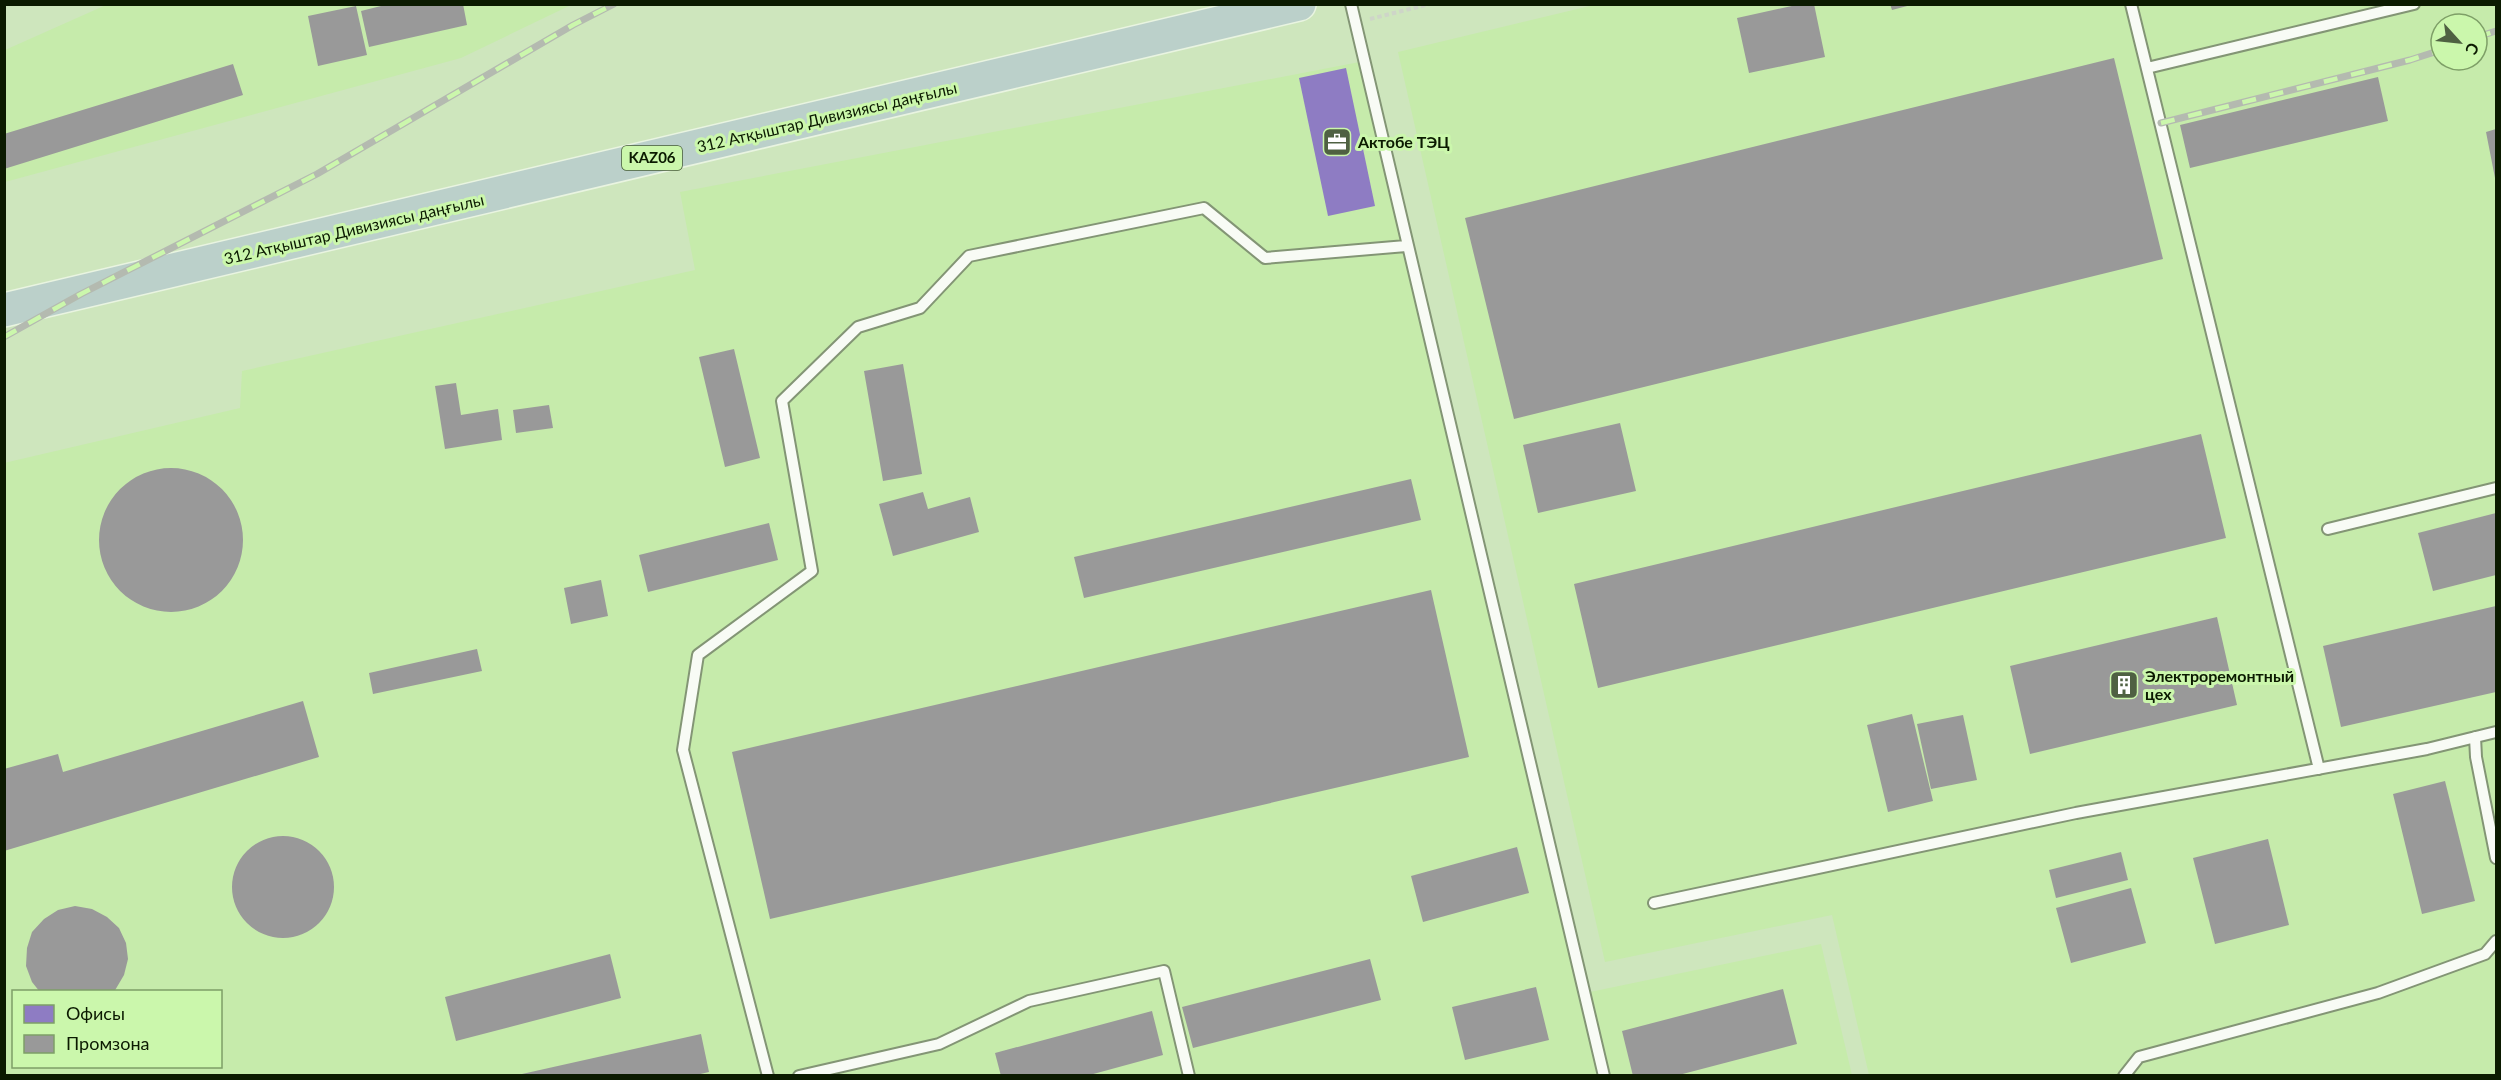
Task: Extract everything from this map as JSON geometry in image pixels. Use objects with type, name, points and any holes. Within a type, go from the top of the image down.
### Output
[{"type":"highway","name":"312 Атқыштар Дивизиясы даңғылы","points":[[4,310],[1299,4]]},
{"type":"lane","points":[[1351,4],[1406,246],[1604,1076]]},
{"type":"lane","points":[[2131,4],[2319,769]]},
{"type":"lane","points":[[2147,68],[2414,4]]},
{"type":"lane","points":[[768,1076],[683,750],[698,655],[812,571],[782,402],[858,327],[920,308],[969,256],[1204,208],[1265,258],[1406,246]]},
{"type":"lane","points":[[2328,529],[2496,488]]},
{"type":"lane","points":[[1654,903],[2076,813],[2427,749],[2496,732]]},
{"type":"lane","points":[[2475,737],[2476,756],[2496,858]]},
{"type":"lane","points":[[2124,1076],[2139,1057],[2378,993],[2485,954],[2496,941]]},
{"type":"lane","points":[[799,1076],[939,1044],[1029,1001],[1164,971],[1189,1076]]},
{"type":"path","points":[[1355,23],[1430,4]]},
{"type":"shaded area","points":[[1598,4],[2496,5],[2496,1075],[1869,1075],[1832,915],[1605,962],[1398,52]]},
{"type":"shaded area","points":[[106,5],[571,5],[461,58],[5,182],[5,50]]},
{"type":"shaded area","points":[[1370,60],[1590,992],[1821,944],[1852,1075],[5,1075],[4,463],[240,408],[242,371],[695,270],[680,192]]},
{"type":"building: Офисы","name":"Актобе ТЭЦ","points":[[1346,68],[1375,206],[1328,216],[1299,78]]},
{"type":"building: Промзона","points":[[389,4],[463,4],[467,25],[369,47],[361,11]]},
{"type":"building: Промзона","points":[[1801,4],[1814,4],[1825,57],[1749,73],[1737,18]]},
{"type":"building: Промзона","points":[[1890,4],[1911,4],[1911,5],[1892,10]]},
{"type":"building: Промзона","points":[[356,6],[367,55],[318,66],[308,16]]},
{"type":"building: Промзона","points":[[2114,58],[2163,259],[1514,419],[1465,218]]},
{"type":"building: Промзона","points":[[233,64],[243,95],[4,169],[4,134]]},
{"type":"building: Промзона","points":[[2378,77],[2388,121],[2190,168],[2180,125]]},
{"type":"building: Промзона","points":[[2496,129],[2496,178],[2495,178],[2486,132]]},
{"type":"building: Промзона","points":[[734,349],[760,458],[725,467],[699,357]]},
{"type":"building: Промзона","points":[[903,364],[922,474],[883,481],[864,371]]},
{"type":"building: Промзона","points":[[456,383],[461,415],[498,409],[502,440],[445,449],[435,386]]},
{"type":"building: Промзона","points":[[549,405],[553,428],[516,433],[513,410]]},
{"type":"building: Промзона","points":[[1620,423],[1636,491],[1538,513],[1523,445]]},
{"type":"building: Промзона","points":[[2201,434],[2226,538],[1598,688],[1574,584]]},
{"type":"building: Промзона","points":[[171,468],[198,474],[211,480],[222,489],[231,500],[237,513],[243,540],[237,567],[231,580],[222,591],[211,600],[198,606],[171,612],[144,606],[131,600],[120,591],[111,580],[105,567],[99,540],[105,513],[111,500],[120,489],[131,480],[144,474]]},
{"type":"building: Промзона","points":[[1411,479],[1421,520],[1084,598],[1074,557]]},
{"type":"building: Промзона","points":[[923,492],[928,509],[970,497],[979,532],[893,556],[879,504]]},
{"type":"building: Промзона","points":[[2496,513],[2496,575],[2433,591],[2418,533]]},
{"type":"building: Промзона","points":[[769,523],[778,560],[648,592],[639,555]]},
{"type":"building: Промзона","points":[[601,580],[608,616],[571,624],[564,588]]},
{"type":"building: Промзона","points":[[1431,590],[1469,757],[770,919],[732,752]]},
{"type":"building: Промзона","points":[[2496,606],[2496,692],[2341,727],[2323,646]]},
{"type":"building: Промзона","name":"Электроремонтный цех","points":[[2217,617],[2237,705],[2030,754],[2010,666]]},
{"type":"building: Промзона","points":[[477,649],[482,671],[373,694],[369,673]]},
{"type":"building: Промзона","points":[[303,701],[319,757],[4,851],[4,769],[58,754],[63,772]]},
{"type":"building: Промзона","points":[[1912,714],[1933,801],[1888,812],[1867,725]]},
{"type":"building: Промзона","points":[[1963,715],[1977,780],[1931,789],[1917,724]]},
{"type":"building: Промзона","points":[[2445,781],[2475,901],[2422,914],[2393,794]]},
{"type":"building: Промзона","points":[[283,836],[302,840],[319,851],[330,868],[334,887],[330,906],[319,923],[302,934],[283,938],[264,934],[247,923],[236,906],[232,887],[236,868],[247,851],[264,840]]},
{"type":"building: Промзона","points":[[2268,839],[2289,925],[2215,944],[2193,858]]},
{"type":"building: Промзона","points":[[1517,847],[1529,893],[1423,922],[1411,876]]},
{"type":"building: Промзона","points":[[2121,852],[2128,880],[2056,898],[2049,870]]},
{"type":"building: Промзона","points":[[2131,888],[2146,943],[2071,963],[2056,908]]},
{"type":"building: Промзона","points":[[75,906],[92,909],[107,917],[119,928],[126,943],[128,959],[124,975],[115,990],[38,990],[32,982],[26,966],[27,948],[32,932],[44,919],[58,910]]},
{"type":"building: Промзона","points":[[610,954],[621,998],[456,1041],[445,997]]},
{"type":"building: Промзона","points":[[1370,959],[1381,1000],[1193,1048],[1182,1007]]},
{"type":"building: Промзона","points":[[1536,987],[1549,1040],[1465,1060],[1452,1007]]},
{"type":"building: Промзона","points":[[1783,989],[1797,1044],[1675,1076],[1633,1076],[1622,1031]]},
{"type":"building: Промзона","points":[[1152,1011],[1163,1055],[1086,1076],[1001,1076],[995,1053]]},
{"type":"building: Промзона","points":[[701,1034],[709,1072],[692,1076],[513,1076]]},
{"type":"railway","points":[[4,337],[81,294],[317,174],[573,25],[614,4]]},
{"type":"railway","points":[[2489,33],[2496,31]]},
{"type":"railway","points":[[2161,123],[2429,54]]},
{"type":"place","name":"Актобе ТЭЦ","points":[[1337,142]]},
{"type":"place","name":"Электроремонтный цех","points":[[2124,685]]}]
